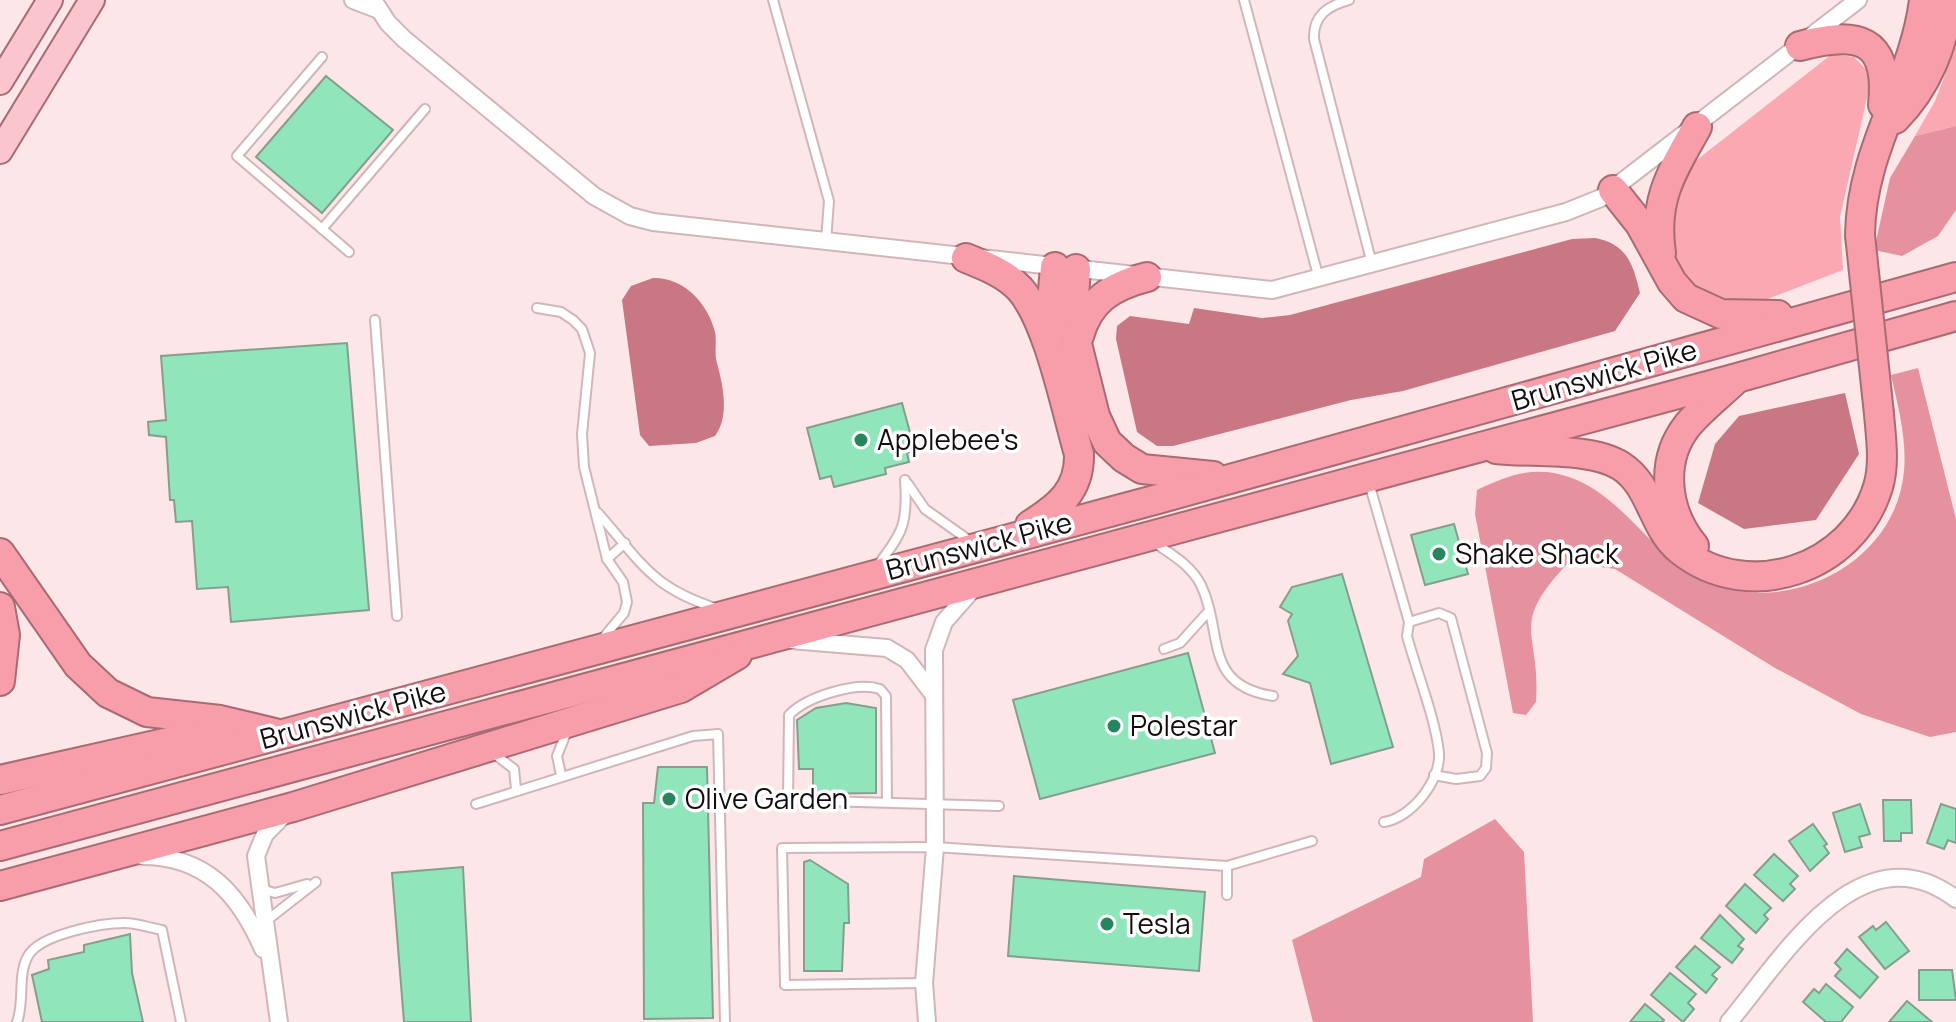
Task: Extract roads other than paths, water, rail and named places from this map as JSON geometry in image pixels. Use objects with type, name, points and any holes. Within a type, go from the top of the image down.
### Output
[{"type":"highway","points":[[1475,447],[1542,454],[1590,453],[1621,466],[1646,494],[1660,527],[1680,550],[1702,563],[1734,574],[1764,577],[1796,571],[1813,564],[1844,540],[1870,507],[1878,488],[1882,458],[1860,235],[1865,179],[1924,0]]},
{"type":"highway","points":[[1941,48],[1949,0]]},
{"type":"highway","points":[[1881,134],[1907,107],[1941,48],[1956,13]]},
{"type":"highway","points":[[1800,46],[1848,37],[1874,51],[1886,78],[1881,134]]},
{"type":"highway","points":[[1662,258],[1658,210],[1667,183],[1697,127]]},
{"type":"highway","points":[[1613,190],[1662,258],[1679,291],[1707,310],[1739,317],[1832,312]]},
{"type":"highway","points":[[966,258],[997,271],[1020,290],[1063,347],[1100,430],[1124,458],[1156,472],[1236,477]]},
{"type":"highway","points":[[990,542],[1053,510],[1068,496],[1078,476],[1079,454],[1063,347],[1050,301],[1066,268]]},
{"type":"highway","points":[[1063,347],[1093,304],[1118,285],[1147,277]]},
{"type":"highway","name":"Brunswick Pike","points":[[0,810],[1236,477],[1956,277]]},
{"type":"highway","name":"Brunswick Pike","points":[[0,846],[1144,535],[1737,378],[1956,316]]},
{"type":"highway","points":[[1734,574],[1708,560],[1686,535],[1671,501],[1669,481],[1674,451],[1684,431],[1737,378]]},
{"type":"highway","points":[[0,553],[72,657],[108,693],[134,708],[161,716],[220,720],[281,734]]},
{"type":"highway","points":[[0,607],[5,635],[0,681]]},
{"type":"highway","points":[[0,886],[293,807],[681,688],[765,638]]},
{"type":"highway","points":[[0,780],[219,730],[281,734]]},
{"type":"highway","points":[[0,901],[33,878]]},
{"type":"main road","points":[[0,82],[50,0]]},
{"type":"main road","points":[[0,151],[87,9]]},
{"type":"street","points":[[87,9],[105,0]]},
{"type":"street","points":[[353,0],[376,5],[404,39],[584,188],[617,210],[653,222],[1272,290],[1566,212],[1613,190],[1858,0]]},
{"type":"street","points":[[927,1022],[924,983],[935,847],[933,694],[937,636],[956,606],[983,579]]},
{"type":"street","points":[[765,638],[887,648],[907,660],[933,694]]},
{"type":"street","points":[[279,1022],[256,856],[259,845],[293,807]]},
{"type":"street","points":[[106,858],[174,859],[219,883],[236,898],[248,916],[270,965]]},
{"type":"street","points":[[1729,1022],[1817,918],[1850,890],[1871,882],[1913,880],[1933,885],[1956,899]]},
{"type":"lane","points":[[773,0],[829,201],[826,242]]},
{"type":"lane","points":[[1244,0],[1319,279]]},
{"type":"lane","points":[[1349,0],[1322,12],[1313,35],[1373,265]]},
{"type":"lane","points":[[322,57],[237,156],[349,252]]},
{"type":"lane","points":[[322,229],[425,109]]},
{"type":"lane","points":[[537,308],[561,312],[582,329],[587,341],[590,369],[583,413],[584,467],[598,512],[607,559],[623,582],[627,602],[617,623],[591,651]]},
{"type":"lane","points":[[375,320],[397,616]]},
{"type":"lane","points":[[1368,475],[1409,622],[1407,636],[1439,754],[1434,775],[1408,812],[1396,820],[1384,822]]},
{"type":"lane","points":[[871,574],[902,535],[907,511],[905,480],[925,509],[947,529],[990,542]]},
{"type":"lane","points":[[598,512],[647,571],[673,592],[730,613]]},
{"type":"lane","points":[[1144,535],[1183,562],[1196,576],[1220,660],[1228,677],[1241,687],[1273,696]]},
{"type":"lane","points":[[607,559],[625,543]]},
{"type":"lane","points":[[1164,649],[1180,643],[1208,612]]},
{"type":"lane","points":[[1409,622],[1439,613],[1451,618],[1487,753],[1486,768],[1480,776],[1456,779],[1434,775]]},
{"type":"lane","points":[[887,802],[886,696],[880,689],[860,685],[797,706],[789,715],[788,800],[999,806]]},
{"type":"lane","points":[[561,775],[559,747],[565,733],[578,720]]},
{"type":"lane","points":[[476,804],[693,736],[718,734],[725,1022]]},
{"type":"lane","points":[[476,751],[504,758],[514,769],[516,789]]},
{"type":"lane","points":[[924,983],[785,985],[782,848],[935,847],[1227,866],[1312,841]]},
{"type":"lane","points":[[1227,866],[1227,895]]},
{"type":"lane","points":[[261,889],[288,891],[316,882],[265,921]]},
{"type":"lane","points":[[17,1022],[22,1007],[27,957],[42,943],[114,924],[162,930],[181,1022]]},
{"type":"place","name":"Applebee's","points":[[861,440]]},
{"type":"place","name":"Shake Shack","points":[[1439,554]]},
{"type":"place","name":"Polestar","points":[[1114,726]]},
{"type":"place","name":"Olive Garden","points":[[669,799]]},
{"type":"place","name":"Tesla","points":[[1107,924]]}]
